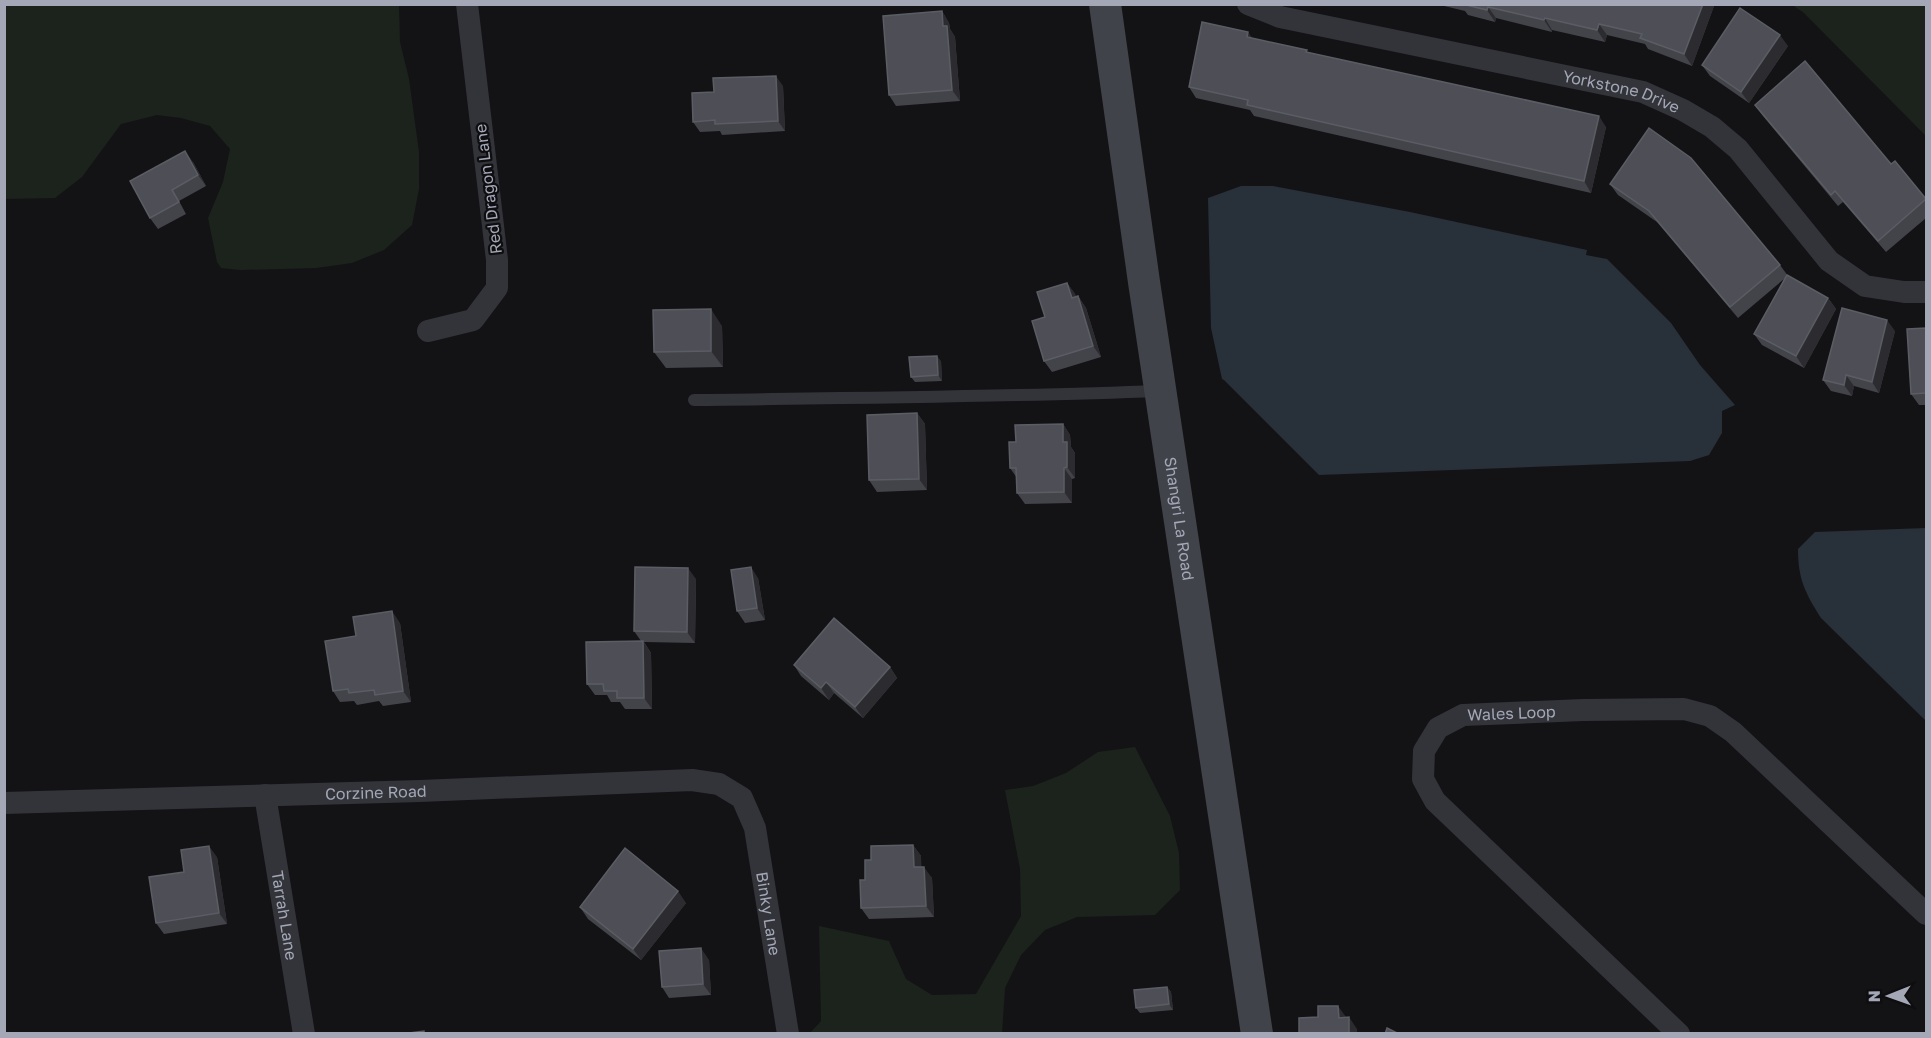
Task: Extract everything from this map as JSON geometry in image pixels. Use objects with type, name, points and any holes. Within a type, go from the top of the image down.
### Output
[{"type":"street","name":"Red Dragon Lane","points":[[428,331],[473,320],[497,288],[497,260],[467,4]]},
{"type":"street","name":"Shangri La Road","points":[[1104,4],[1257,1034]]},
{"type":"street","name":"Yorkstone Drive","points":[[1248,4],[1280,17],[1642,92],[1683,110],[1712,128],[1738,149],[1829,261],[1866,286],[1904,292],[1926,292]]},
{"type":"street","name":"Wales Loop","points":[[1679,1034],[1435,801],[1423,779],[1424,751],[1438,728],[1463,715],[1684,709],[1710,716],[1733,732],[1926,914]]},
{"type":"street","name":"Corzine Road","points":[[4,804],[692,780],[719,784],[742,798]]},
{"type":"street","name":"Tarrah Lane","points":[[265,795],[304,1034]]},
{"type":"street","name":"Binky Lane","points":[[742,798],[755,828],[788,1034]]},
{"type":"lane","points":[[694,400],[917,396],[1024,397],[1160,391]]},
{"type":"shaded area","points":[[4,5],[399,5],[400,42],[409,79],[419,152],[419,189],[412,225],[384,250],[352,263],[316,268],[240,270],[221,268],[217,262],[208,218],[223,182],[230,149],[210,126],[181,118],[157,115],[121,124],[82,177],[55,198],[5,199]]},
{"type":"shaded area","points":[[1792,5],[1926,5],[1926,136],[1803,12]]},
{"type":"shaded area","points":[[1241,186],[1273,186],[1410,212],[1587,250],[1586,255],[1607,259],[1671,323],[1700,365],[1735,405],[1722,411],[1722,433],[1709,455],[1690,461],[1319,475],[1222,379],[1211,328],[1208,198]]},
{"type":"shaded area","points":[[1926,528],[1926,721],[1821,618],[1804,585],[1799,569],[1798,549],[1815,532]]},
{"type":"shaded area","points":[[1135,747],[1170,816],[1179,853],[1180,890],[1155,915],[1077,917],[1045,930],[1021,955],[1005,988],[1002,1033],[810,1033],[821,1021],[819,926],[889,941],[906,979],[932,995],[976,994],[1021,916],[1020,869],[1005,790],[1033,786],[1066,773],[1098,752]]},
{"type":"building","points":[[1462,4],[1703,4],[1684,54],[1640,38],[1642,34],[1599,24],[1597,30],[1488,7],[1487,10]]},
{"type":"building","points":[[1740,8],[1780,35],[1741,92],[1702,65]]},
{"type":"building","points":[[942,11],[943,26],[947,26],[952,90],[889,95],[883,16]]},
{"type":"building","points":[[1202,22],[1248,32],[1247,37],[1307,50],[1306,52],[1599,116],[1584,181],[1247,105],[1248,100],[1189,87]]},
{"type":"building","points":[[1805,61],[1891,164],[1895,161],[1926,199],[1878,241],[1835,191],[1831,195],[1755,105]]},
{"type":"building","points":[[776,76],[778,121],[715,124],[715,120],[693,122],[692,93],[714,92],[713,78]]},
{"type":"building","points":[[1649,128],[1691,158],[1780,265],[1730,307],[1649,211],[1610,184]]},
{"type":"building","points":[[185,151],[198,175],[172,190],[179,202],[150,218],[130,181]]},
{"type":"building","points":[[1787,275],[1828,298],[1796,356],[1754,334]]},
{"type":"building","points":[[1067,283],[1072,298],[1078,296],[1093,346],[1044,361],[1032,321],[1045,317],[1037,292]]},
{"type":"building","points":[[1842,308],[1887,320],[1872,382],[1846,375],[1844,385],[1823,380]]},
{"type":"building","points":[[711,309],[711,351],[654,352],[653,310]]},
{"type":"building","points":[[1926,328],[1926,393],[1911,394],[1907,329]]},
{"type":"building","points":[[937,356],[938,375],[911,377],[909,357]]},
{"type":"building","points":[[917,413],[919,479],[869,480],[867,415]]},
{"type":"building","points":[[1063,424],[1063,442],[1067,442],[1064,492],[1017,493],[1016,468],[1010,468],[1009,442],[1016,442],[1015,425]]},
{"type":"building","points":[[635,567],[688,568],[687,632],[634,631]]},
{"type":"building","points":[[751,567],[757,608],[737,611],[731,570]]},
{"type":"building","points":[[392,611],[403,691],[375,695],[374,690],[349,693],[348,689],[333,691],[325,641],[356,636],[353,617]]},
{"type":"building","points":[[834,618],[890,667],[855,707],[826,682],[821,688],[794,665]]},
{"type":"building","points":[[643,641],[644,698],[617,698],[617,691],[604,691],[603,684],[587,684],[586,642]]},
{"type":"building","points":[[913,845],[914,867],[924,867],[926,906],[861,908],[860,880],[865,880],[865,860],[871,860],[871,846]]},
{"type":"building","points":[[209,846],[219,913],[156,923],[149,877],[184,872],[181,850]]},
{"type":"building","points":[[625,848],[678,891],[633,949],[580,907]]},
{"type":"building","points":[[701,948],[703,984],[662,987],[659,951]]},
{"type":"building","points":[[1167,987],[1169,1004],[1136,1008],[1134,990]]},
{"type":"building","points":[[1318,1006],[1338,1006],[1339,1018],[1349,1017],[1349,1034],[1299,1034],[1299,1018],[1318,1017]]},
{"type":"building","points":[[1387,1028],[1399,1034],[1385,1034]]},
{"type":"building","points":[[424,1031],[424,1034],[401,1034]]}]
